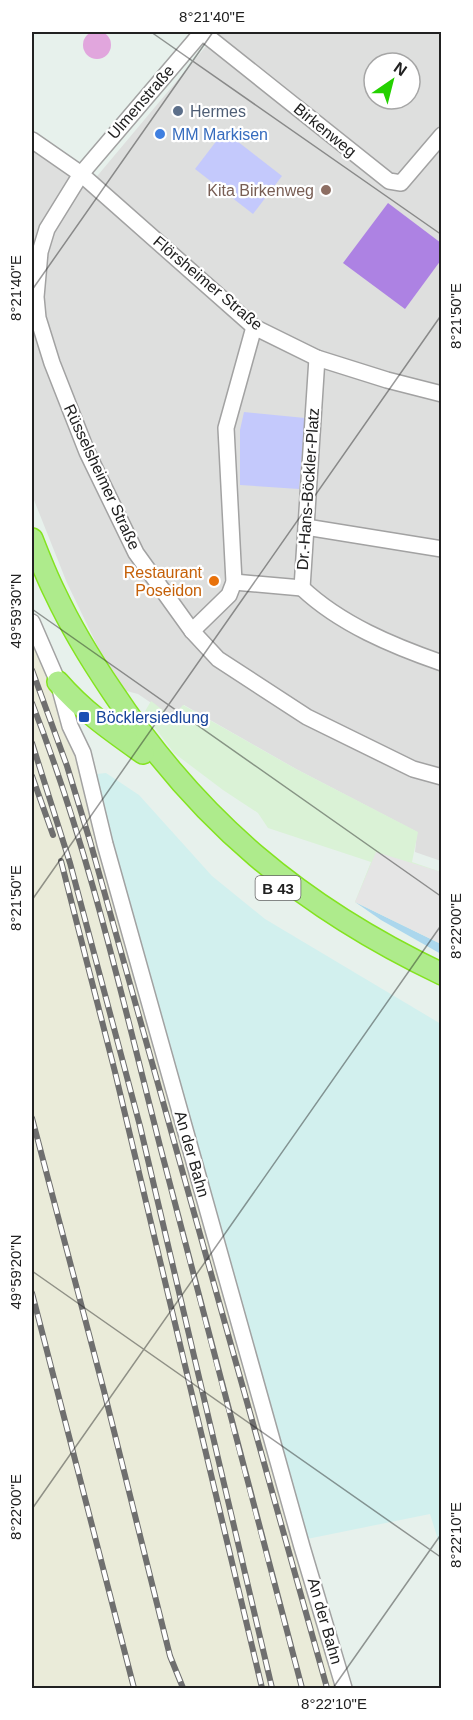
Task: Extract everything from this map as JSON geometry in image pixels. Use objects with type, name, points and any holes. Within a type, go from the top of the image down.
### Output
[{"type":"highway","name":"B 43","points":[[32,539],[55,594],[95,665],[146,739],[195,799],[251,853],[312,900],[384,945],[441,974]]},
{"type":"highway","name":"B 43","points":[[34,574],[95,686],[142,753],[206,826],[231,850],[342,934],[441,988]]},
{"type":"highway","points":[[58,682],[95,719],[142,753]]},
{"type":"street","name":"Birkenweg","points":[[202,32],[389,181],[401,183],[439,142]]},
{"type":"street","name":"Ulmenstraße","points":[[81,174],[202,32]]},
{"type":"street","name":"Flörsheimer Straße","points":[[32,140],[81,174],[254,327],[316,358],[387,381],[441,394]]},
{"type":"street","name":"Rüsselsheimer Straße","points":[[81,174],[48,229],[40,252],[36,297],[38,318],[52,363],[87,452],[136,553],[192,631],[218,659],[307,717],[413,769],[441,777]]},
{"type":"street","points":[[192,631],[229,595],[234,582],[226,429],[254,327]]},
{"type":"street","name":"Dr.-Hans-Böckler-Platz","points":[[234,582],[302,588],[316,358]]},
{"type":"street","points":[[306,527],[441,549]]},
{"type":"street","points":[[302,588],[318,603],[362,629],[411,653],[441,663]]},
{"type":"street","name":"An der Bahn","points":[[32,622],[58,682],[70,726],[83,753],[121,902],[344,1689]]},
{"type":"shaded area","points":[[97,31],[107,35],[111,45],[107,55],[97,59],[87,55],[83,45],[87,35]]},
{"type":"shaded area","points":[[215,32],[441,32],[441,861],[415,852],[417,832],[296,769],[184,705],[172,717],[138,694],[123,690],[109,670],[67,583],[32,495],[32,149],[88,187],[217,33]]},
{"type":"shaded area","points":[[224,131],[282,176],[253,214],[195,169]]},
{"type":"shaded area","points":[[388,203],[441,243],[441,260],[405,309],[343,263]]},
{"type":"shaded area","points":[[244,412],[305,418],[299,489],[240,485],[240,430]]},
{"type":"shaded area","points":[[32,639],[73,743],[340,1688],[32,1688]]},
{"type":"shaded area","points":[[151,701],[172,717],[183,705],[296,769],[418,832],[412,862],[441,872],[441,944],[355,902],[371,862],[268,828],[258,813],[174,753],[144,713]]},
{"type":"shaded area","points":[[106,773],[139,795],[212,876],[265,919],[441,1024],[441,1549],[430,1514],[307,1539],[93,777]]},
{"type":"shaded area","points":[[376,852],[441,872],[441,944],[355,902]]},
{"type":"shaded area","points":[[355,902],[441,944],[441,954],[381,920]]},
{"type":"railway","points":[[32,670],[67,766],[90,841],[327,1688]]},
{"type":"railway","points":[[32,703],[70,812],[103,922],[302,1688]]},
{"type":"railway","points":[[32,743],[70,863],[140,1126],[272,1688]]},
{"type":"railway","points":[[32,776],[53,835]]},
{"type":"railway","points":[[61,861],[115,1072],[262,1688]]},
{"type":"railway","points":[[32,1118],[104,1391],[170,1656],[183,1688]]},
{"type":"railway","points":[[32,1293],[134,1688]]},
{"type":"place","name":"Hermes","points":[[178,111]]},
{"type":"place","name":"MM Markisen","points":[[160,134]]},
{"type":"place","name":"Kita Birkenweg","points":[[326,190]]},
{"type":"place","name":"Restaurant Poseidon","points":[[214,581]]},
{"type":"place","name":"Böcklersiedlung","points":[[84,717]]}]
